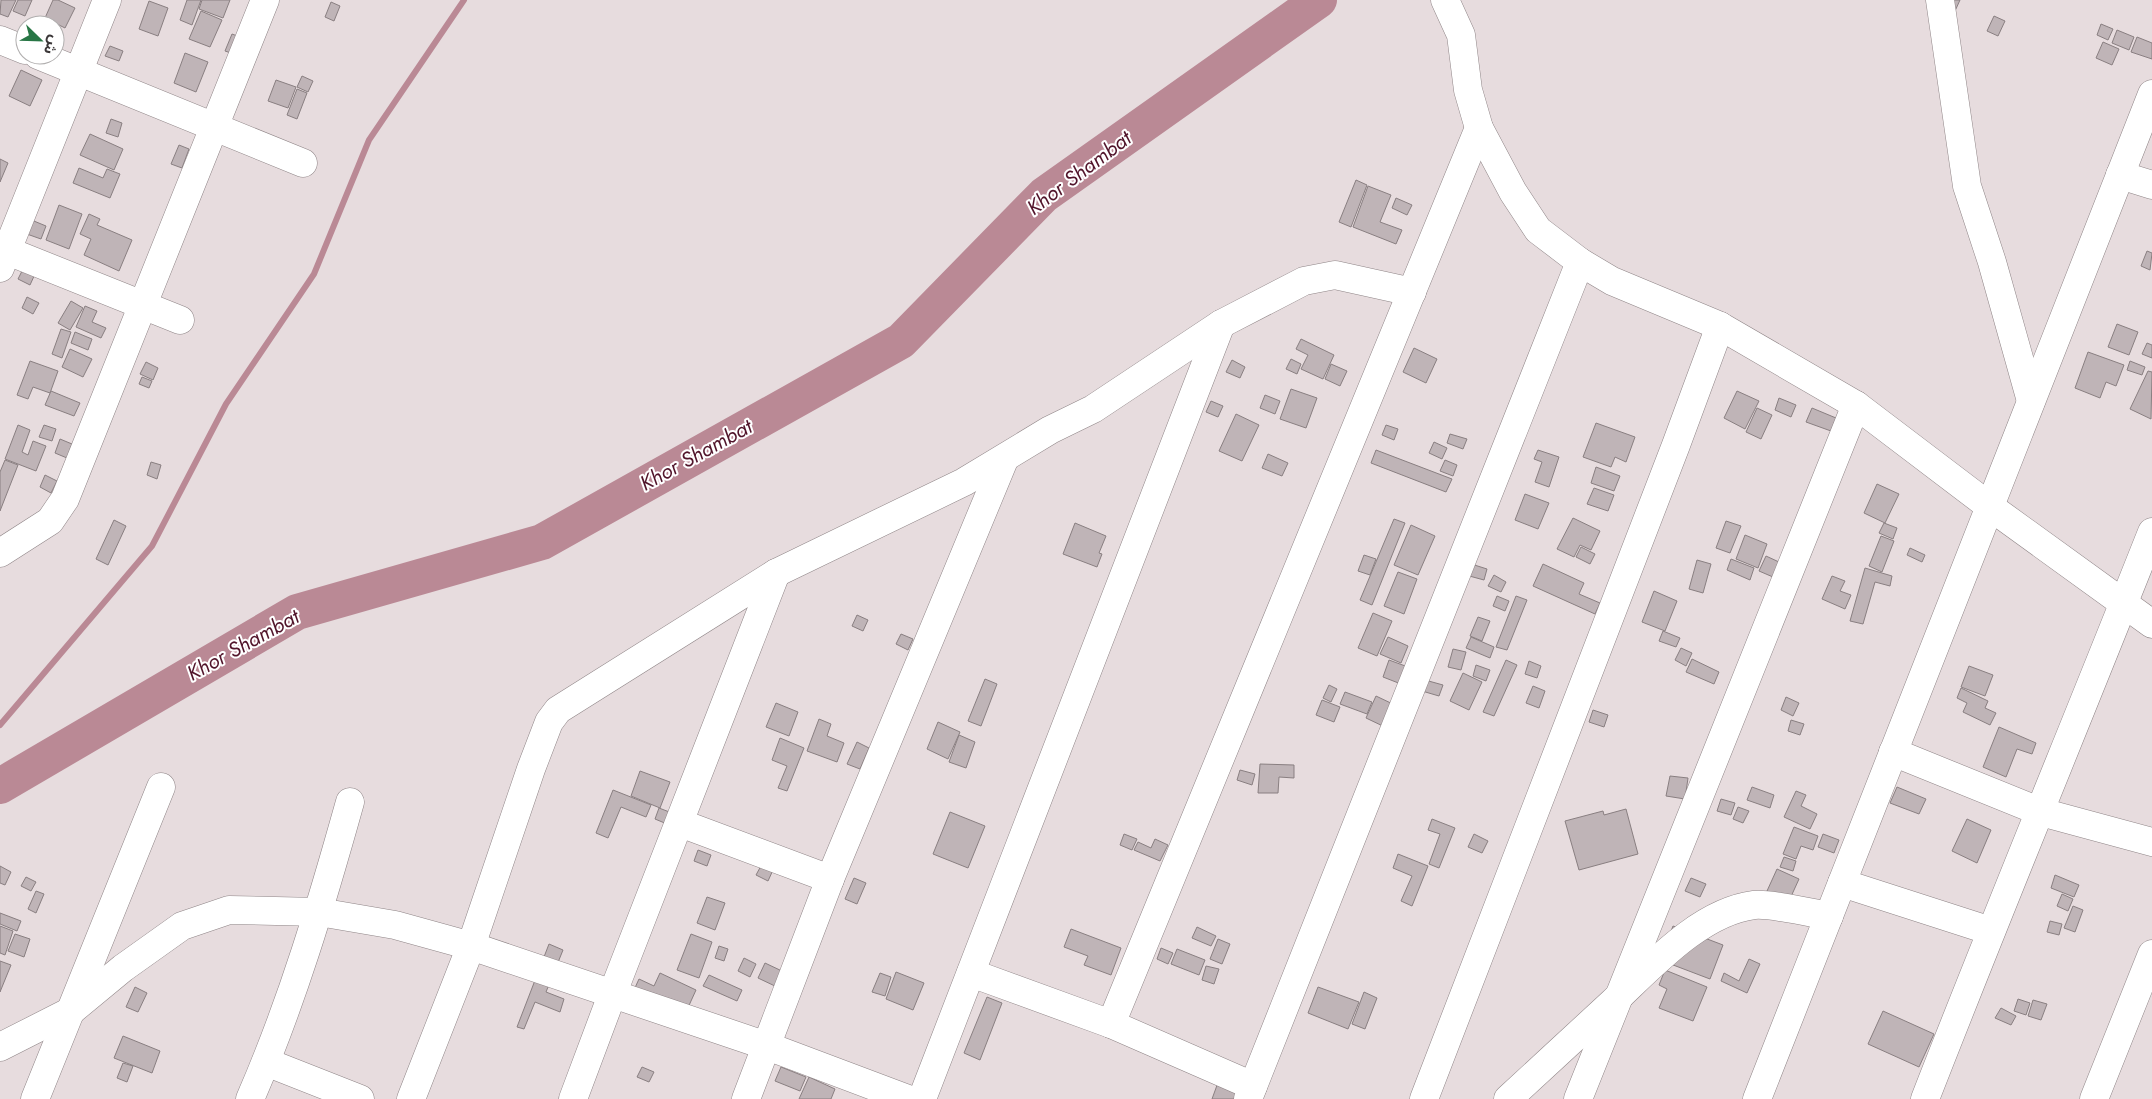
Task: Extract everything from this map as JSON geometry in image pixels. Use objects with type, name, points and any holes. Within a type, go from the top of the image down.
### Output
[{"type":"street","points":[[107,0],[2,255],[180,320]]},
{"type":"street","points":[[0,553],[50,521],[65,499],[265,0]]},
{"type":"street","points":[[1445,0],[1461,35],[1468,90],[1479,128],[1513,192],[1538,230],[1580,262],[1612,281],[1720,326],[1856,405],[2152,624]]},
{"type":"street","points":[[1940,0],[1967,186],[1992,262],[2031,401]]},
{"type":"street","points":[[0,40],[15,46]]},
{"type":"street","points":[[62,65],[303,163]]},
{"type":"street","points":[[1757,1099],[2152,94]]},
{"type":"street","points":[[1111,1024],[1479,128]]},
{"type":"street","points":[[2120,175],[2152,185]]},
{"type":"street","points":[[972,973],[1111,1024],[1250,1093],[1580,262]]},
{"type":"street","points":[[411,1099],[471,946],[531,769],[549,722],[558,710],[776,573],[964,482],[1004,460],[1050,430],[1093,409],[1221,324],[1304,282],[1335,275],[1412,292]]},
{"type":"street","points":[[922,1099],[1221,324]]},
{"type":"street","points":[[1424,1099],[1673,454],[1720,326]]},
{"type":"street","points":[[1578,1099],[1856,405]]},
{"type":"street","points":[[746,1099],[830,880],[1004,460]]},
{"type":"street","points":[[1925,1099],[2152,532]]},
{"type":"street","points":[[573,1099],[776,573]]},
{"type":"street","points":[[1893,752],[2041,812],[2152,842]]},
{"type":"street","points":[[35,1099],[161,787]]},
{"type":"street","points":[[250,1099],[266,1062],[319,912],[350,802]]},
{"type":"street","points":[[680,823],[830,880]]},
{"type":"street","points":[[1842,883],[1991,931]]},
{"type":"street","points":[[1508,1099],[1617,999],[1651,964],[1706,923],[1728,910],[1756,904],[1829,916]]},
{"type":"street","points":[[0,1047],[71,1011],[122,968],[182,926],[229,910],[319,912],[395,925],[471,946],[767,1046],[908,1099]]},
{"type":"street","points":[[2094,1099],[2152,954]]},
{"type":"street","points":[[266,1062],[360,1099]]},
{"type":"building","points":[[1,0],[16,0],[8,17],[0,14]]},
{"type":"building","points":[[18,0],[32,0],[25,15],[13,11]]},
{"type":"building","points":[[53,0],[58,0],[75,8],[65,28],[65,15],[46,15]]},
{"type":"building","points":[[187,0],[201,0],[192,25],[180,20]]},
{"type":"building","points":[[202,0],[230,0],[223,18],[199,9]]},
{"type":"building","points":[[1945,0],[1960,0],[1955,11]]},
{"type":"building","points":[[149,1],[168,8],[158,36],[139,29]]},
{"type":"building","points":[[331,2],[340,6],[334,21],[325,17]]},
{"type":"building","points":[[201,11],[222,20],[210,47],[189,39]]},
{"type":"building","points":[[1994,16],[2005,21],[1998,36],[1987,31]]},
{"type":"building","points":[[2101,24],[2113,29],[2108,40],[2097,35]]},
{"type":"building","points":[[2117,30],[2134,37],[2129,50],[2112,43]]},
{"type":"building","points":[[232,34],[253,42],[246,58],[225,51]]},
{"type":"building","points":[[2137,37],[2152,43],[2152,59],[2131,52]]},
{"type":"building","points":[[2103,42],[2119,49],[2112,65],[2096,58]]},
{"type":"building","points":[[110,46],[123,51],[119,61],[105,56]]},
{"type":"building","points":[[185,53],[208,62],[196,92],[174,83]]},
{"type":"building","points":[[21,70],[42,80],[30,106],[9,96]]},
{"type":"building","points":[[302,76],[313,81],[308,92],[297,87]]},
{"type":"building","points":[[276,80],[296,87],[288,108],[268,101]]},
{"type":"building","points":[[297,89],[307,93],[297,119],[287,115]]},
{"type":"building","points":[[111,119],[122,123],[118,137],[106,133]]},
{"type":"building","points":[[90,134],[123,149],[114,170],[80,155]]},
{"type":"building","points":[[179,145],[189,149],[182,168],[171,164]]},
{"type":"building","points":[[0,159],[8,163],[0,182]]},
{"type":"building","points":[[79,168],[103,178],[107,169],[120,174],[110,198],[73,183]]},
{"type":"building","points":[[1356,180],[1367,185],[1351,227],[1339,222]]},
{"type":"building","points":[[1368,186],[1391,195],[1380,222],[1402,230],[1396,244],[1353,227]]},
{"type":"building","points":[[1396,198],[1412,205],[1407,215],[1392,208]]},
{"type":"building","points":[[59,205],[82,214],[69,249],[46,240]]},
{"type":"building","points":[[89,214],[100,219],[97,225],[132,240],[119,271],[84,255],[91,239],[80,234]]},
{"type":"building","points":[[29,219],[46,226],[41,239],[24,233]]},
{"type":"building","points":[[2147,251],[2152,253],[2150,270],[2141,266]]},
{"type":"building","points":[[23,269],[35,274],[30,285],[18,279]]},
{"type":"building","points":[[27,297],[39,303],[33,314],[22,308]]},
{"type":"building","points":[[71,301],[83,308],[70,330],[58,323]]},
{"type":"building","points":[[85,306],[97,311],[92,322],[106,328],[101,338],[76,327]]},
{"type":"building","points":[[2117,324],[2138,332],[2129,355],[2108,347]]},
{"type":"building","points":[[61,329],[71,332],[62,358],[52,354]]},
{"type":"building","points":[[75,332],[92,339],[88,350],[71,343]]},
{"type":"building","points":[[1301,339],[1334,355],[1323,379],[1301,369],[1308,355],[1296,349]]},
{"type":"building","points":[[2147,343],[2152,345],[2152,358],[2142,354]]},
{"type":"building","points":[[1414,348],[1437,359],[1426,383],[1403,372]]},
{"type":"building","points":[[70,349],[92,359],[83,377],[62,367]]},
{"type":"building","points":[[2088,352],[2124,365],[2116,386],[2106,382],[2100,398],[2075,388]]},
{"type":"building","points":[[1291,359],[1301,364],[1297,374],[1286,369]]},
{"type":"building","points":[[1232,360],[1245,367],[1240,378],[1226,372]]},
{"type":"building","points":[[30,361],[58,371],[50,393],[33,387],[28,399],[17,395]]},
{"type":"building","points":[[2130,361],[2145,367],[2142,375],[2127,370]]},
{"type":"building","points":[[146,362],[158,368],[153,380],[140,374]]},
{"type":"building","points":[[1331,364],[1347,371],[1340,386],[1325,379]]},
{"type":"building","points":[[2148,371],[2152,372],[2151,419],[2130,409]]},
{"type":"building","points":[[142,377],[152,381],[149,388],[139,384]]},
{"type":"building","points":[[1291,389],[1317,398],[1306,428],[1280,419]]},
{"type":"building","points":[[51,391],[80,403],[74,416],[45,405]]},
{"type":"building","points":[[1737,391],[1759,401],[1745,429],[1724,418]]},
{"type":"building","points":[[1265,395],[1280,401],[1275,414],[1260,408]]},
{"type":"building","points":[[1779,398],[1796,405],[1791,417],[1775,410]]},
{"type":"building","points":[[1211,401],[1223,406],[1218,417],[1206,412]]},
{"type":"building","points":[[1757,408],[1772,415],[1761,439],[1746,432]]},
{"type":"building","points":[[1812,408],[1836,418],[1831,431],[1806,422]]},
{"type":"building","points":[[1236,414],[1259,425],[1242,461],[1219,451]]},
{"type":"building","points":[[1596,423],[1635,437],[1626,462],[1615,457],[1611,467],[1583,457]]},
{"type":"building","points":[[18,425],[30,430],[22,452],[28,455],[33,441],[46,446],[36,471],[5,459]]},
{"type":"building","points":[[44,425],[56,429],[52,441],[39,437]]},
{"type":"building","points":[[1386,425],[1398,429],[1394,440],[1382,435]]},
{"type":"building","points":[[1450,434],[1467,439],[1463,449],[1447,443]]},
{"type":"building","points":[[60,439],[72,444],[67,458],[55,453]]},
{"type":"building","points":[[1434,442],[1447,448],[1442,459],[1429,453]]},
{"type":"building","points":[[1376,450],[1452,479],[1446,492],[1371,463]]},
{"type":"building","points":[[1538,450],[1559,457],[1549,487],[1535,482],[1542,462],[1534,459]]},
{"type":"building","points":[[1268,454],[1288,463],[1282,476],[1262,468]]},
{"type":"building","points":[[5,460],[18,465],[0,511],[0,472]]},
{"type":"building","points":[[1445,460],[1457,465],[1453,476],[1440,471]]},
{"type":"building","points":[[151,462],[161,465],[157,479],[147,475]]},
{"type":"building","points":[[1596,467],[1620,476],[1614,491],[1591,483]]},
{"type":"building","points":[[45,475],[57,481],[51,493],[40,487]]},
{"type":"building","points":[[1877,484],[1899,494],[1885,523],[1864,513]]},
{"type":"building","points":[[1594,488],[1614,495],[1608,511],[1587,504]]},
{"type":"building","points":[[1525,494],[1549,503],[1538,529],[1515,520]]},
{"type":"building","points":[[1573,518],[1600,531],[1591,550],[1580,545],[1574,557],[1557,549]]},
{"type":"building","points":[[1394,519],[1405,523],[1372,605],[1360,600]]},
{"type":"building","points":[[114,520],[126,526],[108,565],[96,559]]},
{"type":"building","points":[[1726,521],[1741,526],[1730,553],[1716,548]]},
{"type":"building","points":[[1075,523],[1106,536],[1099,553],[1102,554],[1097,567],[1063,554]]},
{"type":"building","points":[[1884,523],[1897,528],[1893,539],[1879,533]]},
{"type":"building","points":[[1411,525],[1435,536],[1418,575],[1394,565]]},
{"type":"building","points":[[1745,535],[1767,544],[1758,568],[1736,559]]},
{"type":"building","points":[[1881,536],[1894,541],[1882,572],[1869,566]]},
{"type":"building","points":[[1581,547],[1595,554],[1590,564],[1576,557]]},
{"type":"building","points":[[1910,548],[1925,555],[1922,562],[1907,555]]},
{"type":"building","points":[[1364,555],[1376,559],[1370,575],[1358,571]]},
{"type":"building","points":[[1766,556],[1779,562],[1773,577],[1759,571]]},
{"type":"building","points":[[1731,559],[1754,568],[1750,580],[1727,570]]},
{"type":"building","points":[[1697,560],[1711,564],[1703,593],[1689,589]]},
{"type":"building","points":[[1465,562],[1487,569],[1484,580],[1462,574]]},
{"type":"building","points":[[1543,564],[1584,583],[1579,594],[1600,603],[1595,614],[1533,586]]},
{"type":"building","points":[[1865,568],[1892,576],[1890,586],[1875,582],[1863,624],[1850,621]]},
{"type":"building","points":[[1398,572],[1417,579],[1404,614],[1384,606]]},
{"type":"building","points":[[1494,575],[1506,582],[1501,592],[1488,586]]},
{"type":"building","points":[[1832,576],[1845,581],[1840,591],[1851,595],[1845,609],[1822,599]]},
{"type":"building","points":[[1654,591],[1677,601],[1665,631],[1642,622]]},
{"type":"building","points":[[1497,596],[1509,601],[1505,611],[1493,606]]},
{"type":"building","points":[[1516,596],[1527,600],[1507,650],[1496,647]]},
{"type":"building","points":[[1373,613],[1392,621],[1377,656],[1358,648]]},
{"type":"building","points":[[857,615],[868,620],[863,631],[852,626]]},
{"type":"building","points":[[1478,617],[1490,621],[1482,641],[1470,636]]},
{"type":"building","points":[[1663,631],[1680,638],[1676,647],[1659,641]]},
{"type":"building","points":[[901,634],[913,639],[908,650],[896,644]]},
{"type":"building","points":[[1388,637],[1408,646],[1401,663],[1380,654]]},
{"type":"building","points":[[1471,637],[1494,647],[1490,658],[1466,648]]},
{"type":"building","points":[[1681,648],[1692,653],[1686,666],[1675,660]]},
{"type":"building","points":[[1453,649],[1466,652],[1461,670],[1448,667]]},
{"type":"building","points":[[1692,659],[1719,672],[1714,684],[1686,672]]},
{"type":"building","points":[[1389,660],[1408,667],[1401,684],[1383,677]]},
{"type":"building","points":[[1506,660],[1517,665],[1494,716],[1483,712]]},
{"type":"building","points":[[1529,661],[1541,666],[1537,678],[1525,674]]},
{"type":"building","points":[[1476,665],[1490,670],[1486,681],[1473,676]]},
{"type":"building","points":[[1969,666],[1993,675],[1985,696],[1961,687]]},
{"type":"building","points":[[1463,673],[1482,682],[1469,710],[1450,701]]},
{"type":"building","points":[[985,679],[997,684],[981,726],[968,721]]},
{"type":"building","points":[[1425,680],[1443,685],[1439,696],[1422,691]]},
{"type":"building","points":[[1329,685],[1337,689],[1331,702],[1323,698]]},
{"type":"building","points":[[1533,686],[1545,691],[1539,708],[1526,703]]},
{"type":"building","points":[[1961,688],[1988,701],[1985,708],[1996,713],[1990,725],[1963,712],[1967,703],[1957,698]]},
{"type":"building","points":[[1345,692],[1372,702],[1367,714],[1340,704]]},
{"type":"building","points":[[1376,696],[1397,706],[1387,728],[1366,718]]},
{"type":"building","points":[[1786,697],[1799,703],[1793,716],[1781,710]]},
{"type":"building","points":[[1322,700],[1340,707],[1334,722],[1316,715]]},
{"type":"building","points":[[776,703],[798,712],[789,736],[766,727]]},
{"type":"building","points":[[1593,710],[1608,715],[1604,727],[1589,722]]},
{"type":"building","points":[[819,719],[831,724],[827,736],[844,743],[837,762],[807,751]]},
{"type":"building","points":[[1791,720],[1804,724],[1800,735],[1788,731]]},
{"type":"building","points":[[938,722],[960,732],[948,759],[927,749]]},
{"type":"building","points":[[1999,727],[2036,743],[2032,754],[2017,749],[2006,777],[1983,767]]},
{"type":"building","points":[[959,735],[975,742],[966,768],[949,762]]},
{"type":"building","points":[[780,738],[804,748],[787,791],[778,788],[787,766],[772,760]]},
{"type":"building","points":[[857,742],[869,748],[860,769],[847,764]]},
{"type":"building","points":[[1260,764],[1294,765],[1294,778],[1279,777],[1278,793],[1258,793]]},
{"type":"building","points":[[1240,770],[1255,774],[1252,785],[1237,780]]},
{"type":"building","points":[[640,771],[670,782],[660,808],[631,796]]},
{"type":"building","points":[[1670,776],[1688,778],[1685,799],[1666,796]]},
{"type":"building","points":[[1752,787],[1774,795],[1770,808],[1747,800]]},
{"type":"building","points":[[1897,787],[1926,799],[1919,814],[1890,803]]},
{"type":"building","points":[[613,790],[651,805],[646,817],[621,807],[608,838],[596,833]]},
{"type":"building","points":[[1796,791],[1806,795],[1801,806],[1817,814],[1810,829],[1784,817]]},
{"type":"building","points":[[1721,799],[1735,803],[1731,815],[1717,811]]},
{"type":"building","points":[[1738,807],[1749,811],[1743,823],[1733,819]]},
{"type":"building","points":[[659,808],[672,813],[667,824],[655,819]]},
{"type":"building","points":[[1626,809],[1638,854],[1579,870],[1565,821],[1603,811],[1604,815]]},
{"type":"building","points":[[950,812],[985,826],[968,868],[933,854]]},
{"type":"building","points":[[1432,819],[1455,828],[1439,868],[1429,864],[1440,834],[1428,830]]},
{"type":"building","points":[[1967,819],[1991,830],[1977,863],[1952,851]]},
{"type":"building","points":[[1794,827],[1818,836],[1813,850],[1801,846],[1796,859],[1783,854]]},
{"type":"building","points":[[1124,834],[1137,839],[1132,850],[1120,845]]},
{"type":"building","points":[[1474,834],[1488,841],[1482,853],[1468,847]]},
{"type":"building","points":[[1823,834],[1839,840],[1834,853],[1818,847]]},
{"type":"building","points":[[1155,839],[1168,845],[1160,861],[1134,850],[1138,842],[1151,848]]},
{"type":"building","points":[[698,850],[711,855],[707,866],[694,861]]},
{"type":"building","points":[[1398,854],[1428,866],[1412,906],[1401,901],[1412,876],[1393,868]]},
{"type":"building","points":[[1784,857],[1796,861],[1793,871],[1780,867]]},
{"type":"building","points":[[762,864],[773,870],[768,881],[756,875]]},
{"type":"building","points":[[0,866],[11,872],[5,885],[0,883]]},
{"type":"building","points":[[1777,869],[1799,879],[1789,901],[1767,891]]},
{"type":"building","points":[[2055,875],[2079,885],[2074,897],[2051,888]]},
{"type":"building","points":[[26,877],[36,882],[31,891],[21,886]]},
{"type":"building","points":[[854,878],[866,883],[857,904],[845,899]]},
{"type":"building","points":[[1691,878],[1706,884],[1700,897],[1685,891]]},
{"type":"building","points":[[36,891],[44,894],[36,913],[28,909]]},
{"type":"building","points":[[2062,894],[2073,899],[2068,911],[2057,906]]},
{"type":"building","points":[[707,897],[725,903],[715,930],[697,923]]},
{"type":"building","points":[[2073,906],[2083,910],[2075,932],[2064,928]]},
{"type":"building","points":[[0,913],[21,921],[17,931],[0,924]]},
{"type":"building","points":[[2050,921],[2062,924],[2059,935],[2047,932]]},
{"type":"building","points":[[0,926],[13,931],[5,955],[0,953]]},
{"type":"building","points":[[1673,926],[1723,945],[1710,979],[1660,960]]},
{"type":"building","points":[[1197,927],[1216,936],[1211,946],[1192,938]]},
{"type":"building","points":[[1071,929],[1121,948],[1111,975],[1084,965],[1088,956],[1064,947]]},
{"type":"building","points":[[15,934],[30,939],[24,957],[8,951]]},
{"type":"building","points":[[691,934],[712,942],[699,978],[677,970]]},
{"type":"building","points":[[1218,939],[1230,944],[1222,964],[1210,959]]},
{"type":"building","points":[[549,944],[563,950],[546,992],[564,999],[560,1012],[535,1002],[524,1029],[517,1027]]},
{"type":"building","points":[[719,946],[728,949],[724,961],[715,958]]},
{"type":"building","points":[[1161,948],[1173,953],[1168,964],[1157,959]]},
{"type":"building","points":[[1177,949],[1205,960],[1199,975],[1171,964]]},
{"type":"building","points":[[744,958],[756,964],[750,977],[738,971]]},
{"type":"building","points":[[1749,959],[1760,964],[1747,993],[1721,981],[1724,973],[1739,981]]},
{"type":"building","points":[[0,961],[11,965],[0,992]]},
{"type":"building","points":[[765,963],[784,972],[777,987],[758,978]]},
{"type":"building","points":[[1206,966],[1219,969],[1214,984],[1202,980]]},
{"type":"building","points":[[1665,970],[1707,987],[1693,1021],[1659,1008],[1667,989],[1659,985]]},
{"type":"building","points":[[896,972],[924,983],[913,1010],[886,999]]},
{"type":"building","points":[[660,973],[696,990],[681,1023],[628,1003],[639,979],[654,986]]},
{"type":"building","points":[[880,973],[891,977],[885,996],[872,992]]},
{"type":"building","points":[[709,975],[742,990],[737,1001],[703,986]]},
{"type":"building","points":[[135,987],[147,993],[138,1012],[126,1007]]},
{"type":"building","points":[[1318,987],[1359,1002],[1348,1029],[1308,1013]]},
{"type":"building","points":[[1364,992],[1377,998],[1365,1029],[1352,1024]]},
{"type":"building","points":[[987,997],[1002,1003],[980,1060],[964,1053]]},
{"type":"building","points":[[2018,999],[2030,1003],[2026,1015],[2014,1011]]},
{"type":"building","points":[[2033,1000],[2047,1004],[2041,1020],[2028,1016]]},
{"type":"building","points":[[2001,1008],[2016,1016],[2011,1025],[1995,1018]]},
{"type":"building","points":[[1883,1011],[1934,1034],[1919,1067],[1868,1044]]},
{"type":"building","points":[[123,1036],[160,1051],[152,1073],[114,1058]]},
{"type":"building","points":[[123,1063],[133,1066],[127,1082],[117,1078]]},
{"type":"building","points":[[642,1067],[654,1072],[649,1082],[637,1077]]},
{"type":"building","points":[[781,1067],[806,1077],[800,1091],[775,1081]]},
{"type":"building","points":[[809,1077],[835,1089],[831,1099],[799,1099]]},
{"type":"building","points":[[1220,1077],[1241,1085],[1235,1099],[1212,1099]]},
{"type":"waterway","points":[[0,725],[152,546],[226,404],[314,274],[369,140],[464,0]]},
{"type":"waterway","name":"Khor Shambat","points":[[0,786],[297,612],[542,542],[901,341],[1044,195],[1319,0]]}]
